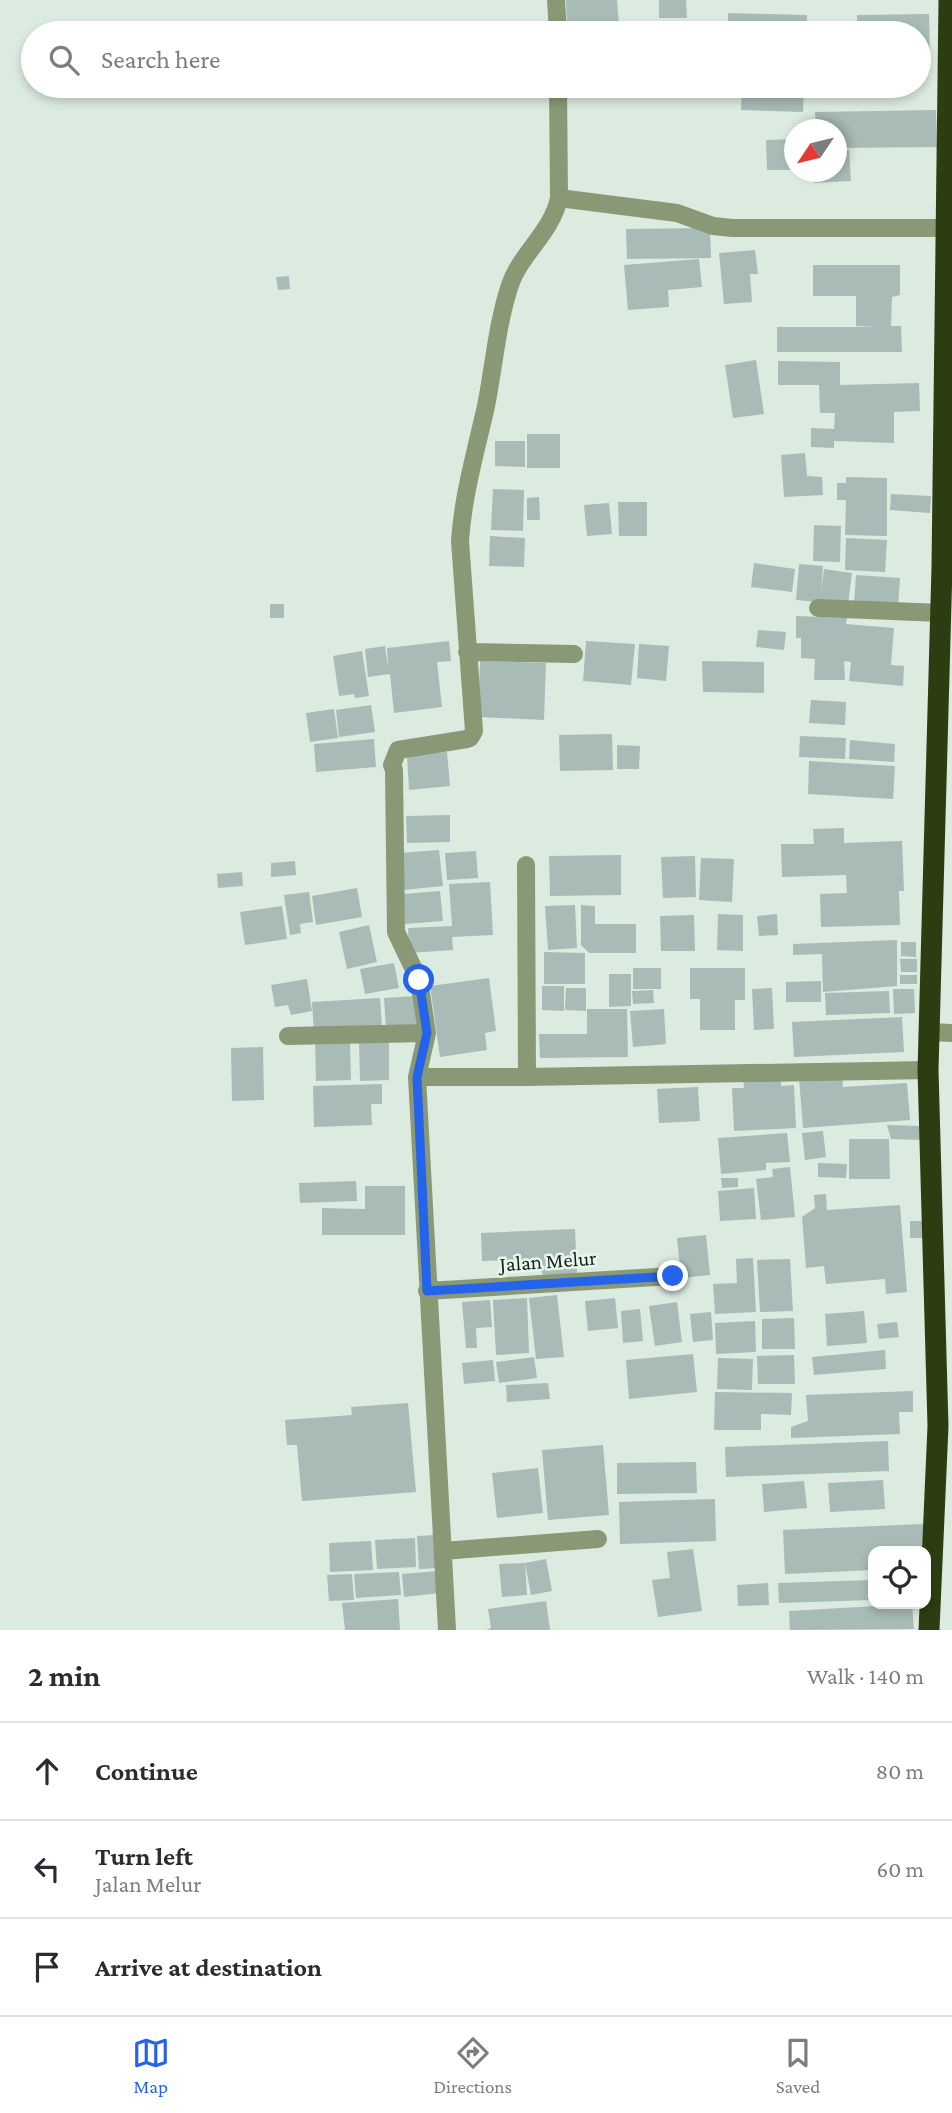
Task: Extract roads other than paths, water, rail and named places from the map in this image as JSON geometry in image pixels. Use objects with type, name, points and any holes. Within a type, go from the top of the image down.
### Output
[{"type":"highway","points":[[929,1630],[945,1426],[928,1070],[941,612],[947,568],[948,0]]},
{"type":"street","points":[[556,0],[557,21]]},
{"type":"street","points":[[447,1630],[417,1077],[427,1033],[419,980],[396,932],[392,765],[398,750],[470,738],[475,723],[467,652],[460,541],[461,516],[511,283],[527,253],[551,222],[559,198],[558,98]]},
{"type":"street","points":[[559,198],[677,213],[713,226],[732,228],[947,228]]},
{"type":"street","points":[[818,608],[941,612]]},
{"type":"street","points":[[467,652],[574,654]]},
{"type":"street","points":[[526,865],[527,1077]]},
{"type":"street","points":[[930,1032],[952,1033]]},
{"type":"street","points":[[288,1036],[427,1033]]},
{"type":"street","points":[[417,1077],[928,1070]]},
{"type":"street","name":"Jalan Melur","points":[[427,1291],[673,1276]]},
{"type":"street","points":[[443,1551],[598,1539]]}]
